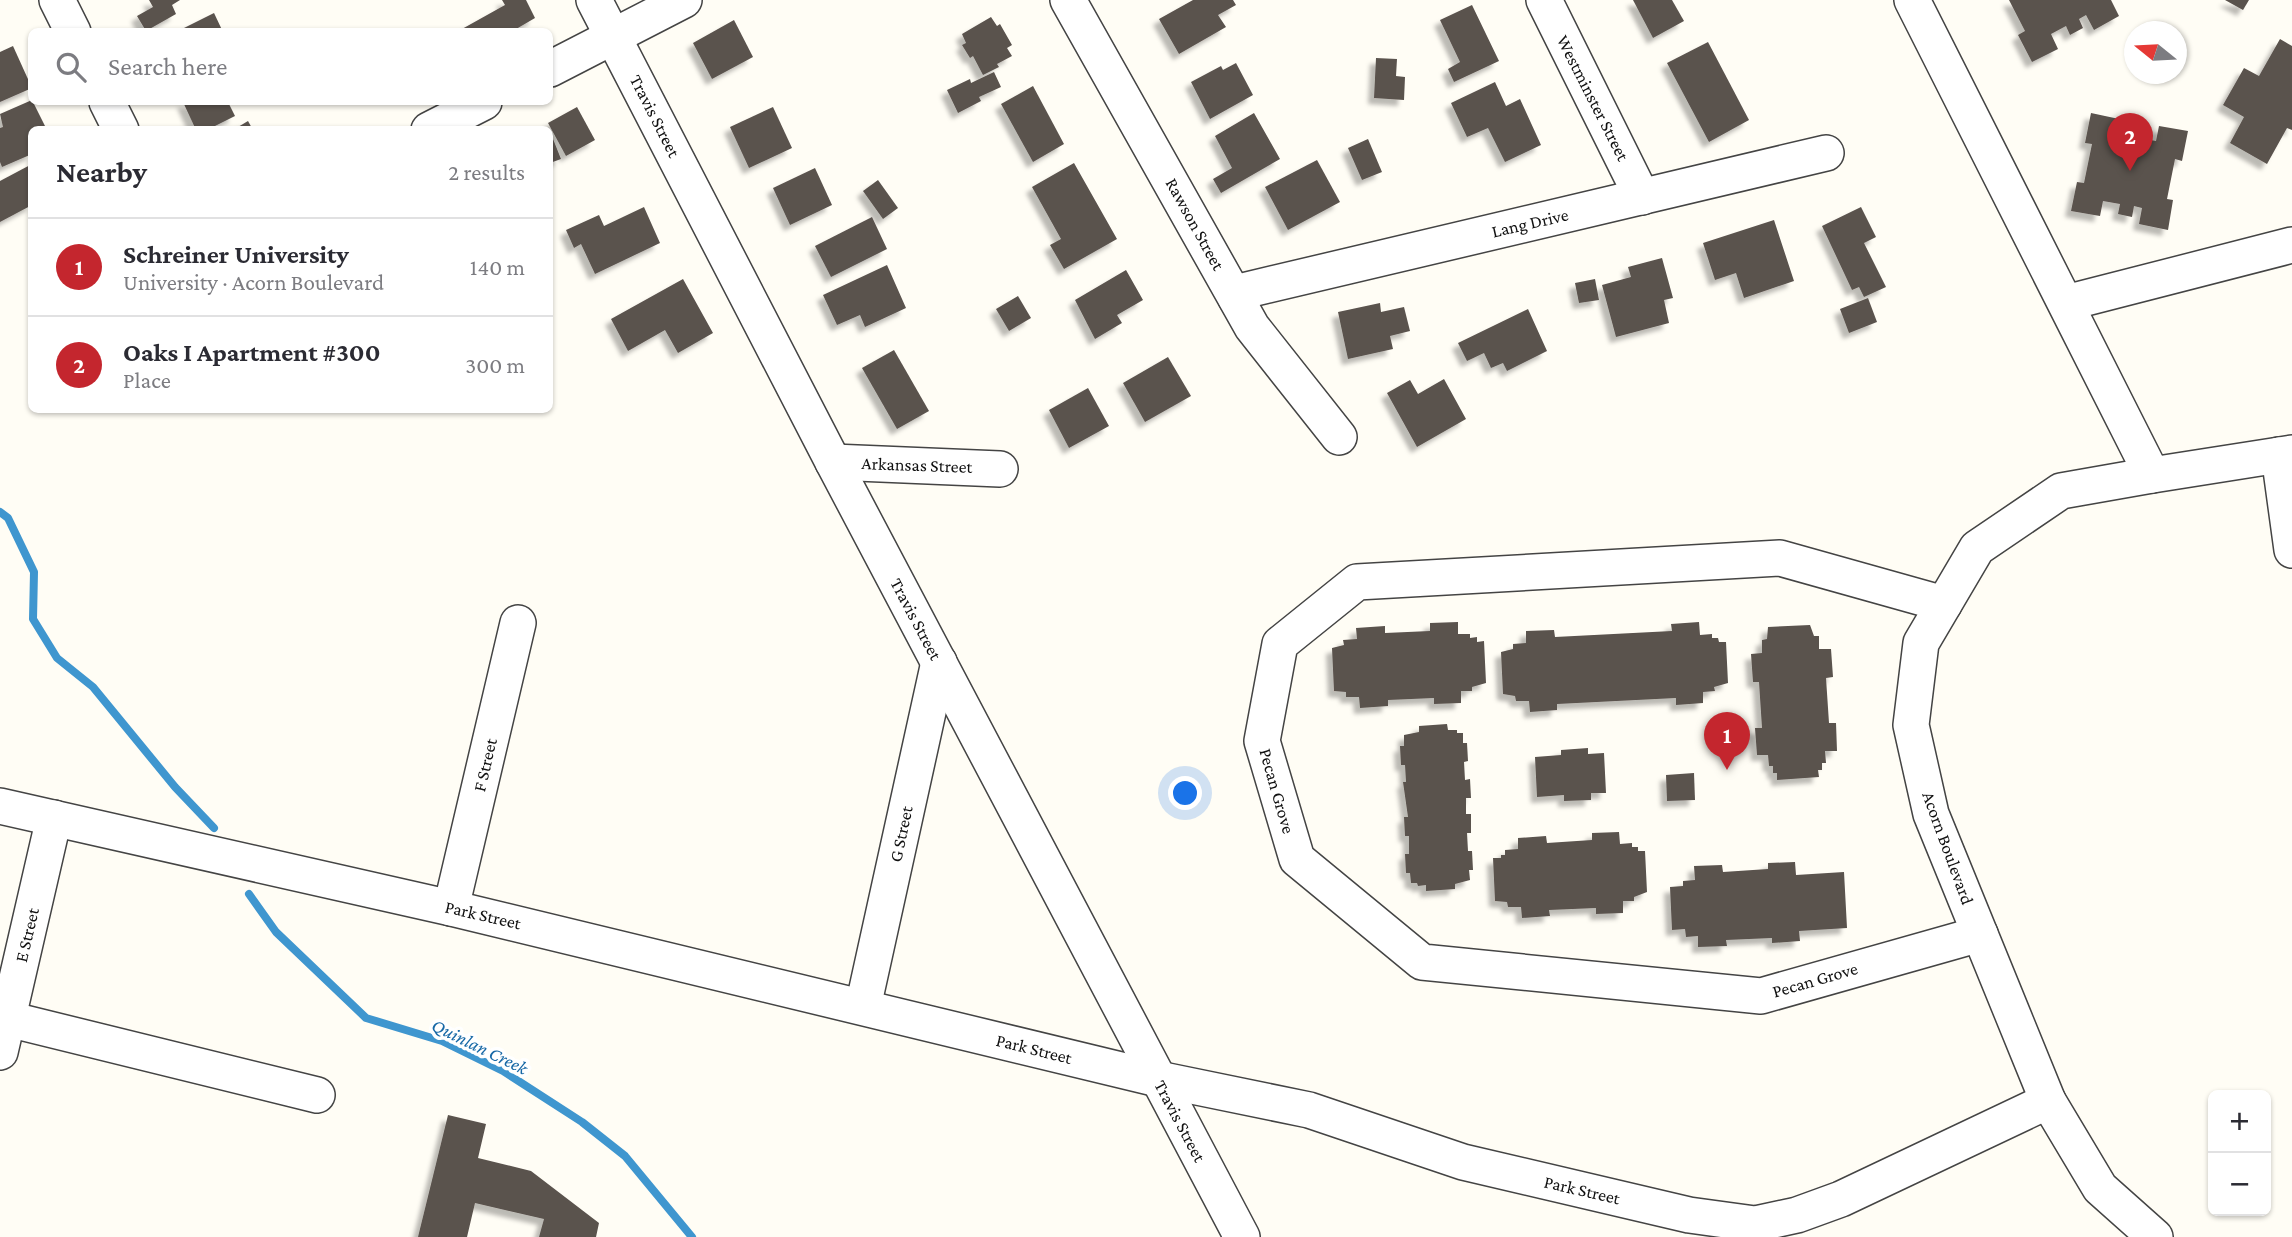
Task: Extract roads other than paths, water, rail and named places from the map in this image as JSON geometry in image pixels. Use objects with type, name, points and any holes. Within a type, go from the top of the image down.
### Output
[{"type":"street","points":[[57,0],[71,28]]},
{"type":"street","name":"Travis Street","points":[[594,0],[833,462],[1242,1237]]},
{"type":"street","points":[[553,67],[684,0]]},
{"type":"street","name":"Rawson Street","points":[[1068,0],[1252,327],[1339,437]]},
{"type":"street","name":"Westminster Street","points":[[1544,0],[1642,197]]},
{"type":"street","points":[[1912,0],[2152,475]]},
{"type":"street","points":[[108,105],[119,126]]},
{"type":"street","points":[[437,126],[478,105]]},
{"type":"street","name":"Lang Drive","points":[[1236,298],[1247,290],[1826,153]]},
{"type":"street","points":[[2066,303],[2292,245]]},
{"type":"street","points":[[2286,454],[2292,550]]},
{"type":"street","name":"Acorn Boulevard","points":[[2155,1237],[2100,1188],[2048,1101],[1931,814],[1911,725],[1921,643],[1977,548],[2061,491],[2286,454]]},
{"type":"street","name":"Arkansas Street","points":[[833,462],[1000,469]]},
{"type":"street","name":"Pecan Grove","points":[[1944,604],[1780,558],[1357,582],[1280,644],[1262,741],[1297,859],[1422,962],[1761,996],[1980,934]]},
{"type":"street","name":"F Street","points":[[451,908],[518,623]]},
{"type":"street","name":"G Street","points":[[863,1007],[939,662]]},
{"type":"street","name":"Park Street","points":[[0,806],[451,908],[1158,1079],[1309,1110],[1462,1162],[1689,1215],[1755,1224],[1797,1215],[1841,1199],[2048,1101]]},
{"type":"street","name":"E Street","points":[[0,1052],[4,1018],[54,818]]},
{"type":"street","points":[[4,1018],[317,1095]]},
{"type":"waterway","name":"Quinlan Creek","points":[[0,512],[8,518],[34,572],[33,619],[57,658],[93,687],[175,787],[214,828]]},
{"type":"waterway","name":"Quinlan Creek","points":[[249,894],[276,932],[366,1018],[442,1041],[503,1071],[582,1122],[625,1156],[692,1237]]},
{"type":"place","name":"Oaks I Apartment #300","points":[[2130,171]]},
{"type":"place","name":"Schreiner University","points":[[1727,770]]}]
